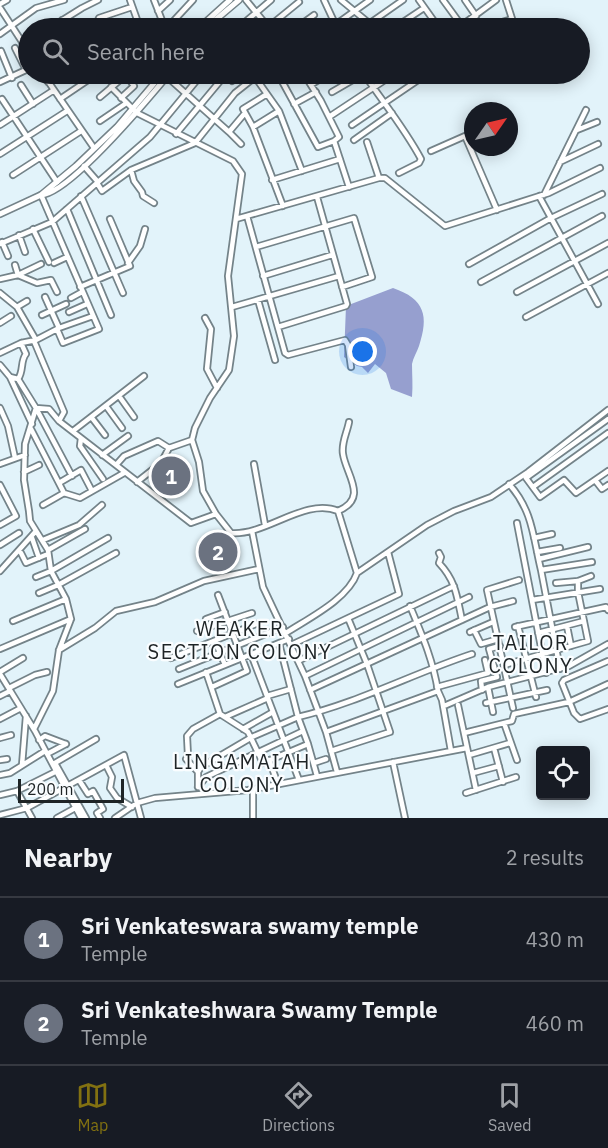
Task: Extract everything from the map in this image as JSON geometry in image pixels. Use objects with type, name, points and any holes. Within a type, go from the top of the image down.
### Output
[{"type":"main road","points":[[210,18],[230,0]]},
{"type":"main road","points":[[217,18],[238,0]]},
{"type":"main road","points":[[41,195],[47,195],[84,166],[157,84]]},
{"type":"main road","points":[[0,214],[41,195],[135,111]]},
{"type":"street","points":[[7,0],[0,6],[18,33]]},
{"type":"street","points":[[40,0],[42,6]]},
{"type":"street","points":[[23,18],[36,8],[64,0]]},
{"type":"street","points":[[77,0],[80,8]]},
{"type":"street","points":[[65,18],[98,0]]},
{"type":"street","points":[[130,0],[136,18]]},
{"type":"street","points":[[154,0],[161,18]]},
{"type":"street","points":[[158,11],[170,0]]},
{"type":"street","points":[[176,18],[193,0]]},
{"type":"street","points":[[246,0],[260,18]]},
{"type":"street","points":[[250,18],[271,0]]},
{"type":"street","points":[[324,0],[332,18]]},
{"type":"street","points":[[341,0],[362,18]]},
{"type":"street","points":[[346,18],[370,0]]},
{"type":"street","points":[[378,18],[403,0]]},
{"type":"street","points":[[419,0],[431,18]]},
{"type":"street","points":[[443,0],[454,18]]},
{"type":"street","points":[[465,0],[476,16]]},
{"type":"street","points":[[506,0],[511,18]]},
{"type":"street","points":[[473,18],[491,1]]},
{"type":"street","points":[[280,18],[299,2]]},
{"type":"street","points":[[99,18],[132,7]]},
{"type":"street","points":[[409,18],[424,8]]},
{"type":"street","points":[[310,18],[314,15]]},
{"type":"street","points":[[0,34],[18,22]]},
{"type":"street","points":[[15,48],[18,53]]},
{"type":"street","points":[[1,51],[12,78]]},
{"type":"street","points":[[0,82],[18,74]]},
{"type":"street","points":[[50,84],[94,148]]},
{"type":"street","points":[[60,99],[82,84]]},
{"type":"street","points":[[100,97],[115,84]]},
{"type":"street","points":[[121,98],[134,86],[133,84]]},
{"type":"street","points":[[175,84],[241,144]]},
{"type":"street","points":[[8,256],[1,242],[52,222],[150,137],[194,84]]},
{"type":"street","points":[[176,134],[218,84]]},
{"type":"street","points":[[84,166],[102,191],[131,170],[195,142],[213,118],[246,84]]},
{"type":"street","points":[[262,84],[279,111],[302,171]]},
{"type":"street","points":[[283,84],[318,147],[339,137],[312,84]]},
{"type":"street","points":[[332,92],[346,84]]},
{"type":"street","points":[[371,84],[407,134],[421,159],[419,163],[399,173]]},
{"type":"street","points":[[329,117],[380,84]]},
{"type":"street","points":[[352,125],[413,84]]},
{"type":"street","points":[[21,85],[33,104]]},
{"type":"street","points":[[111,87],[125,104],[135,111],[233,162],[242,174],[228,276],[234,336],[229,370],[195,428],[192,440],[199,462],[203,491],[216,514],[231,533],[252,531],[276,523],[287,516],[318,508],[329,507],[338,511],[346,508],[355,492],[343,456],[342,443],[349,422]]},
{"type":"street","points":[[0,125],[54,90]]},
{"type":"street","points":[[294,104],[316,92]]},
{"type":"street","points":[[267,94],[243,109],[253,127],[283,206]]},
{"type":"street","points":[[2,99],[57,182]]},
{"type":"street","points":[[100,121],[125,104]]},
{"type":"street","points":[[541,195],[586,110]]},
{"type":"street","points":[[0,154],[68,111]]},
{"type":"street","points":[[253,127],[279,111]]},
{"type":"street","points":[[229,132],[245,113]]},
{"type":"street","points":[[354,140],[392,113]]},
{"type":"street","points":[[576,130],[597,122]]},
{"type":"street","points":[[13,175],[81,131]]},
{"type":"street","points":[[431,151],[465,136],[497,210]]},
{"type":"street","points":[[334,141],[349,187]]},
{"type":"street","points":[[367,142],[379,178]]},
{"type":"street","points":[[560,162],[598,144]]},
{"type":"street","points":[[272,180],[340,159]]},
{"type":"street","points":[[236,219],[379,178],[387,179],[445,226],[541,195],[600,168]]},
{"type":"street","points":[[131,170],[134,181],[143,196],[154,203]]},
{"type":"street","points":[[470,264],[551,218],[602,194]]},
{"type":"street","points":[[41,195],[99,329],[63,343],[45,297]]},
{"type":"street","points":[[541,195],[598,304]]},
{"type":"street","points":[[81,196],[123,293]]},
{"type":"street","points":[[278,327],[346,306],[317,197]]},
{"type":"street","points":[[67,208],[111,315]]},
{"type":"street","points":[[247,216],[287,354],[345,340],[348,345],[351,367]]},
{"type":"street","points":[[481,282],[602,216]]},
{"type":"street","points":[[256,247],[354,218],[372,277],[342,287]]},
{"type":"street","points":[[71,297],[97,280],[130,267],[110,219]]},
{"type":"street","points":[[33,229],[52,262],[67,257]]},
{"type":"street","points":[[128,262],[140,246],[145,229]]},
{"type":"street","points":[[19,235],[25,252]]},
{"type":"street","points":[[517,292],[608,243]]},
{"type":"street","points":[[264,276],[332,255]]},
{"type":"street","points":[[0,279],[18,275],[41,264]]},
{"type":"street","points":[[15,265],[18,275]]},
{"type":"street","points":[[526,317],[608,273]]},
{"type":"street","points":[[18,275],[37,283],[51,280],[57,292]]},
{"type":"street","points":[[232,307],[339,276]]},
{"type":"street","points":[[0,293],[17,307],[35,340],[64,412],[59,421]]},
{"type":"street","points":[[258,300],[275,360]]},
{"type":"street","points":[[17,307],[27,301]]},
{"type":"street","points":[[42,315],[66,304]]},
{"type":"street","points":[[69,312],[87,304]]},
{"type":"street","points":[[0,323],[11,316]]},
{"type":"street","points":[[0,353],[93,316]]},
{"type":"street","points":[[205,318],[211,329],[207,369],[217,388]]},
{"type":"street","points":[[18,379],[21,374],[23,357],[26,354],[21,343]]},
{"type":"street","points":[[0,365],[10,377],[64,493],[80,498],[124,473]]},
{"type":"street","points":[[73,431],[144,376]]},
{"type":"street","points":[[10,377],[18,379],[72,476]]},
{"type":"street","points":[[119,396],[134,417]]},
{"type":"street","points":[[106,406],[122,428]]},
{"type":"street","points":[[0,408],[8,426],[15,458]]},
{"type":"street","points":[[36,409],[49,409],[59,421],[191,523],[216,514]]},
{"type":"street","points":[[35,731],[53,691],[59,650],[71,619],[66,600],[51,571],[48,552],[30,521],[24,472],[25,444],[36,409]]},
{"type":"street","points":[[608,410],[526,478],[540,497],[564,480],[576,494],[608,471]]},
{"type":"street","points":[[92,418],[105,435]]},
{"type":"street","points":[[286,633],[326,608],[354,581],[357,573],[427,525],[454,511],[491,497],[608,419]]},
{"type":"street","points":[[533,487],[608,433]]},
{"type":"street","points":[[102,455],[128,436]]},
{"type":"street","points":[[81,438],[80,446],[104,479]]},
{"type":"street","points":[[137,482],[161,463],[169,448],[192,440]]},
{"type":"street","points":[[116,465],[124,456],[158,441],[169,448]]},
{"type":"street","points":[[0,462],[25,455]]},
{"type":"street","points":[[550,458],[558,469]]},
{"type":"street","points":[[254,464],[265,525]]},
{"type":"street","points":[[24,472],[39,465]]},
{"type":"street","points":[[59,483],[81,470],[92,491]]},
{"type":"street","points":[[595,480],[602,489],[607,487]]},
{"type":"street","points":[[509,484],[521,498],[531,523],[560,669]]},
{"type":"street","points":[[0,485],[16,516],[0,525]]},
{"type":"street","points":[[44,504],[64,493]]},
{"type":"street","points":[[42,540],[79,525],[102,505]]},
{"type":"street","points":[[338,511],[357,573]]},
{"type":"street","points":[[517,524],[546,673]]},
{"type":"street","points":[[21,553],[26,563],[39,558],[85,530]]},
{"type":"street","points":[[0,571],[36,531]]},
{"type":"street","points":[[252,531],[259,568],[269,600],[305,676],[326,732],[337,772]]},
{"type":"street","points":[[0,545],[19,533]]},
{"type":"street","points":[[534,538],[552,534]]},
{"type":"street","points":[[32,538],[39,558]]},
{"type":"street","points":[[36,578],[108,538]]},
{"type":"street","points":[[537,552],[560,548]]},
{"type":"street","points":[[538,559],[588,548]]},
{"type":"street","points":[[291,645],[399,594],[388,552]]},
{"type":"street","points":[[39,593],[116,553]]},
{"type":"street","points":[[439,553],[440,563],[450,575],[454,586],[462,620]]},
{"type":"street","points":[[0,558],[5,566]]},
{"type":"street","points":[[541,570],[592,562]]},
{"type":"street","points":[[59,650],[95,628],[116,611],[155,602],[204,581],[259,568]]},
{"type":"street","points":[[556,583],[578,581],[591,576]]},
{"type":"street","points":[[513,708],[487,590],[519,580]]},
{"type":"street","points":[[504,665],[588,641],[578,592],[578,581]]},
{"type":"street","points":[[298,661],[454,586]]},
{"type":"street","points":[[532,600],[600,589]]},
{"type":"street","points":[[212,687],[247,671],[218,595]]},
{"type":"street","points":[[305,676],[470,597]]},
{"type":"street","points":[[13,621],[66,600]]},
{"type":"street","points":[[310,690],[490,607],[513,601]]},
{"type":"street","points":[[410,606],[434,666],[437,689],[444,706],[451,751]]},
{"type":"street","points":[[536,695],[517,627],[606,607],[608,610]]},
{"type":"street","points":[[206,619],[225,612]]},
{"type":"street","points":[[196,631],[252,613]]},
{"type":"street","points":[[332,751],[390,732],[367,664],[348,618]]},
{"type":"street","points":[[0,649],[71,619]]},
{"type":"street","points":[[538,633],[584,621]]},
{"type":"street","points":[[493,622],[472,631],[481,645],[498,639]]},
{"type":"street","points":[[171,658],[256,624]]},
{"type":"street","points":[[567,626],[571,646]]},
{"type":"street","points":[[178,669],[283,627]]},
{"type":"street","points":[[178,684],[289,639]]},
{"type":"street","points":[[215,641],[225,665]]},
{"type":"street","points":[[279,643],[298,717],[317,776]]},
{"type":"street","points":[[444,706],[485,688],[560,669],[608,644]]},
{"type":"street","points":[[326,732],[437,689],[497,676],[489,649],[500,646]]},
{"type":"street","points":[[251,654],[299,780]]},
{"type":"street","points":[[198,787],[198,772],[201,767],[252,737],[298,717],[375,692],[434,666],[472,654]]},
{"type":"street","points":[[23,658],[0,673],[67,787],[81,818]]},
{"type":"street","points":[[485,660],[489,676]]},
{"type":"street","points":[[608,661],[564,680],[562,683],[574,713],[580,719],[608,709]]},
{"type":"street","points":[[0,696],[46,672]]},
{"type":"street","points":[[206,672],[223,716],[252,737],[263,763],[308,744]]},
{"type":"street","points":[[489,676],[481,682],[493,712]]},
{"type":"street","points":[[464,733],[512,721],[514,714],[570,702],[608,684]]},
{"type":"street","points":[[198,772],[186,759],[188,756],[187,736],[193,729],[291,689]]},
{"type":"street","points":[[489,703],[536,695],[547,690]]},
{"type":"street","points":[[458,705],[476,790]]},
{"type":"street","points":[[0,719],[21,708]]},
{"type":"street","points":[[243,729],[273,711]]},
{"type":"street","points":[[22,765],[26,716]]},
{"type":"street","points":[[504,723],[516,760]]},
{"type":"street","points":[[192,794],[206,777],[303,731]]},
{"type":"street","points":[[0,738],[11,735]]},
{"type":"street","points":[[0,776],[67,743],[45,736],[39,740]]},
{"type":"street","points":[[55,764],[96,739]]},
{"type":"street","points":[[469,755],[510,743]]},
{"type":"street","points":[[115,818],[137,803],[155,798],[253,789],[467,748]]},
{"type":"street","points":[[494,748],[503,782]]},
{"type":"street","points":[[46,753],[57,770]]},
{"type":"street","points":[[0,814],[27,808],[124,755],[140,817]]},
{"type":"street","points":[[0,760],[7,759]]},
{"type":"street","points":[[314,763],[326,759]]},
{"type":"street","points":[[269,760],[278,784]]},
{"type":"street","points":[[393,762],[405,818]]},
{"type":"street","points":[[106,765],[112,777],[110,788],[117,798],[132,807]]},
{"type":"street","points":[[472,773],[499,766]]},
{"type":"street","points":[[0,795],[17,791],[57,770]]},
{"type":"street","points":[[466,793],[516,777]]},
{"type":"street","points":[[79,780],[88,794],[93,791],[103,809],[97,813],[100,818]]},
{"type":"street","points":[[253,789],[253,818]]},
{"type":"street","points":[[17,791],[32,818]]},
{"type":"street","points":[[57,818],[77,807]]},
{"type":"street","points":[[77,807],[86,818]]},
{"type":"water","points":[[393,288],[412,297],[418,303],[424,317],[422,335],[412,364],[412,397],[391,389],[386,373],[375,364],[368,373],[344,357],[346,306]]},
{"type":"place","name":"Sri Venkateswara swamy temple","points":[[171,476]]},
{"type":"place","name":"Sri Venkateshwara Swamy Temple","points":[[218,552]]},
{"type":"district","name":"WEAKER SECTION COLONY","points":[[240,640]]},
{"type":"district","name":"TAILOR COLONY","points":[[531,654]]},
{"type":"district","name":"LINGAMAIAH COLONY","points":[[242,774]]}]
